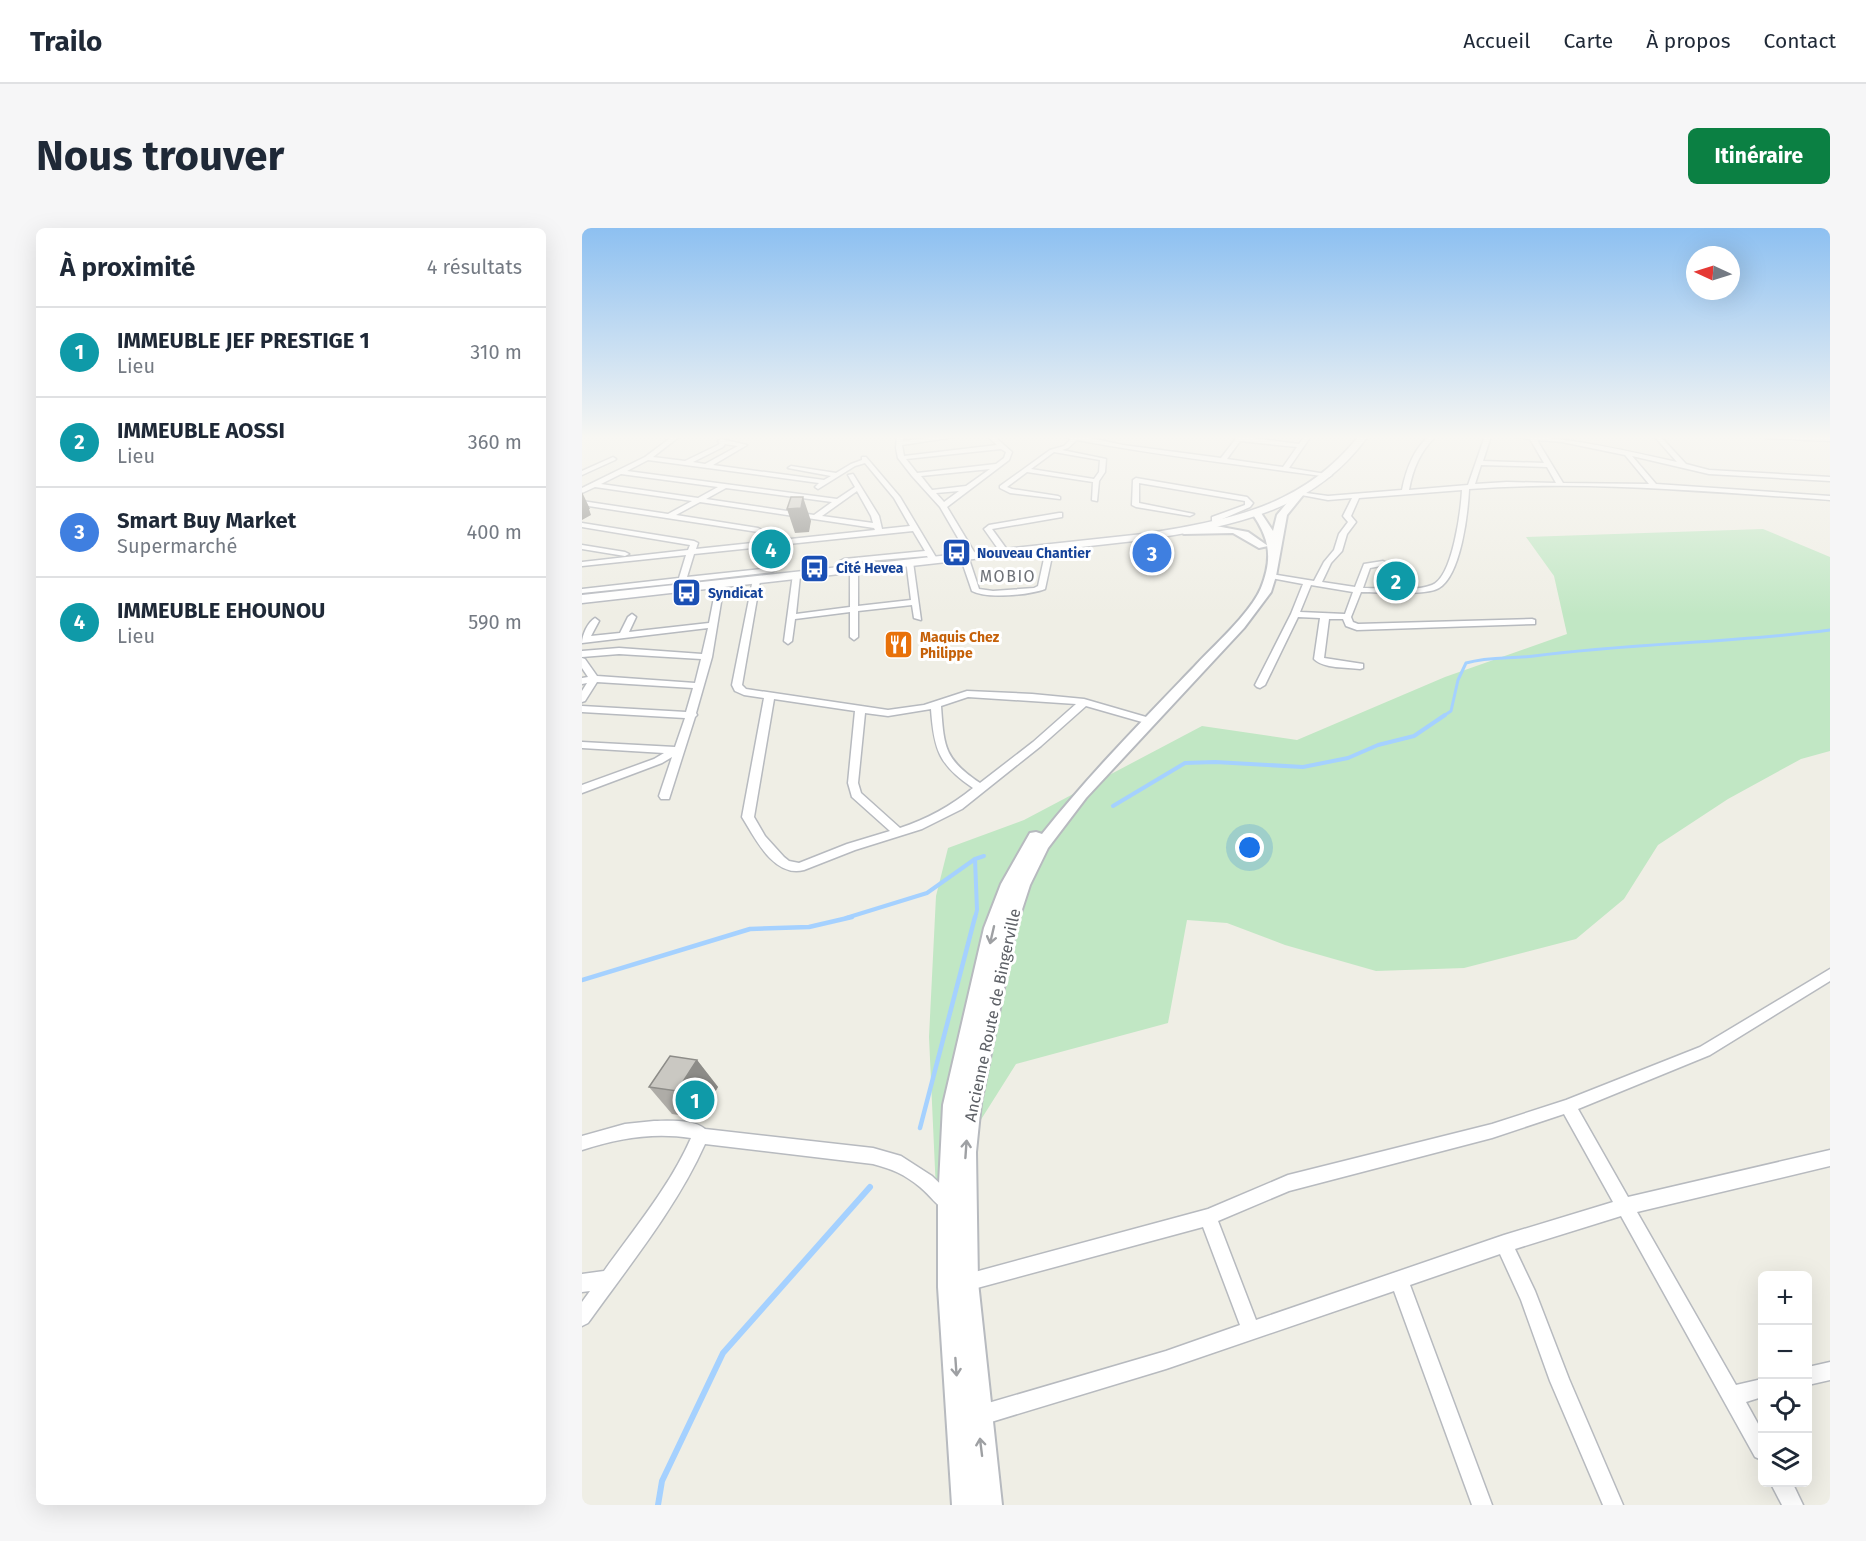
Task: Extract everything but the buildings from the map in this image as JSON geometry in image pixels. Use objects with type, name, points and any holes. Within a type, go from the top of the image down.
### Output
[{"type":"main road","points":[[582,599],[681,584],[720,584],[796,576],[849,565],[909,562],[931,556],[1050,547],[1184,531],[1252,514],[1295,496]]},
{"type":"street","points":[[667,496],[878,529]]},
{"type":"street","points":[[670,516],[705,496]]},
{"type":"street","points":[[793,496],[839,501]]},
{"type":"street","points":[[813,518],[847,496]]},
{"type":"street","points":[[864,496],[875,516],[878,529]]},
{"type":"street","points":[[854,637],[854,610],[849,565],[931,556],[896,496]]},
{"type":"street","points":[[933,496],[943,506],[968,555],[976,591],[993,593],[1035,590],[1042,587],[1050,547]]},
{"type":"street","points":[[943,506],[957,496]]},
{"type":"street","points":[[1043,496],[1058,498]]},
{"type":"street","points":[[1095,496],[1095,500]]},
{"type":"street","points":[[1136,496],[1136,505],[1190,514]]},
{"type":"street","points":[[1220,523],[1215,519],[1248,506],[1250,503],[1247,499],[1237,496]]},
{"type":"street","points":[[1184,531],[1223,529],[1243,531],[1269,546],[1282,515],[1298,496]]},
{"type":"street","points":[[1306,496],[1316,498],[1361,496]]},
{"type":"street","points":[[1260,685],[1312,582],[1338,551],[1342,534],[1352,522],[1347,516],[1356,496]]},
{"type":"street","points":[[1271,576],[1358,590],[1414,590],[1436,587],[1445,578],[1452,563],[1467,496]]},
{"type":"street","points":[[1795,496],[1830,498]]},
{"type":"street","points":[[795,502],[803,497]]},
{"type":"street","points":[[582,503],[758,530]]},
{"type":"street","points":[[753,546],[760,525],[787,507]]},
{"type":"street","name":"Ancienne Route de Bingerville","points":[[966,1505],[950,1287],[949,1204],[954,1105],[993,928],[1009,884],[1026,851],[1074,789],[1240,625],[1265,592],[1271,576],[1269,546],[1262,519],[1252,514]]},
{"type":"street","points":[[1004,551],[988,530],[989,527],[1059,515]]},
{"type":"street","points":[[582,525],[694,543],[681,584]]},
{"type":"street","points":[[582,564],[638,556],[753,546],[878,529],[916,528]]},
{"type":"street","name":"Ancienne Route de Bingerville","points":[[988,1505],[966,1282],[966,1142],[971,1103],[1007,928],[1022,885],[1041,846],[1144,719],[1248,603],[1262,578],[1269,546]]},
{"type":"street","points":[[582,547],[638,556]]},
{"type":"street","points":[[909,562],[918,618]]},
{"type":"street","points":[[1383,563],[1367,566],[1360,575],[1355,603],[1347,617],[1349,624],[1357,627],[1532,622]]},
{"type":"street","points":[[582,591],[681,584],[772,570]]},
{"type":"street","points":[[788,641],[796,576]]},
{"type":"street","points":[[756,580],[737,685],[738,689],[744,692],[769,698],[888,713],[912,711],[955,696],[978,693],[1084,702],[1144,719]]},
{"type":"street","points":[[664,796],[700,686],[714,625],[720,584]]},
{"type":"street","points":[[791,617],[915,602]]},
{"type":"street","points":[[1295,614],[1347,617]]},
{"type":"street","points":[[1325,616],[1319,659],[1323,662],[1360,666]]},
{"type":"street","points":[[623,636],[632,617]]},
{"type":"street","points":[[584,640],[595,621]]},
{"type":"street","points":[[584,640],[714,625]]},
{"type":"street","points":[[582,654],[618,651],[707,657]]},
{"type":"street","points":[[582,660],[594,679]]},
{"type":"street","points":[[582,681],[594,679],[700,686]]},
{"type":"street","points":[[582,699],[594,679]]},
{"type":"street","points":[[769,698],[748,817],[761,839],[780,860],[786,865],[800,867],[851,847],[918,826],[958,806],[1037,744],[1084,702]]},
{"type":"street","points":[[936,704],[944,759],[954,771],[982,789]]},
{"type":"street","points":[[582,710],[692,715]]},
{"type":"street","points":[[860,710],[853,783],[856,794],[898,832]]},
{"type":"street","points":[[582,745],[678,750]]},
{"type":"street","points":[[582,789],[658,761],[678,750]]},
{"type":"street","points":[[966,1282],[1208,1216],[1288,1183],[1492,1131],[1568,1107],[1652,1071],[1705,1052],[1830,974]]},
{"type":"street","points":[[1568,1107],[1758,1443]]},
{"type":"street","points":[[582,1143],[620,1131],[667,1127],[698,1132],[700,1136],[873,1156],[901,1164],[926,1182],[949,1204]]},
{"type":"street","points":[[582,1317],[653,1217],[690,1159],[700,1136]]},
{"type":"street","points":[[978,1416],[1166,1359],[1504,1244],[1626,1206],[1830,1158]]},
{"type":"street","points":[[1208,1216],[1251,1330]]},
{"type":"street","points":[[1504,1244],[1529,1297],[1560,1381],[1613,1505]]},
{"type":"street","points":[[582,1283],[609,1279]]},
{"type":"street","points":[[1399,1280],[1482,1505]]},
{"type":"street","points":[[1812,1376],[1830,1371]]},
{"type":"street","points":[[1733,1396],[1758,1389]]},
{"type":"street","points":[[1783,1487],[1792,1505]]},
{"type":"green space","points":[[1763,529],[1830,557],[1830,751],[1801,759],[1728,799],[1658,845],[1624,899],[1576,939],[1464,968],[1376,971],[1285,945],[1227,923],[1187,920],[1168,1023],[1016,1064],[936,1191],[929,1037],[936,896],[948,848],[1024,820],[1202,726],[1297,740],[1445,677],[1567,634],[1554,576],[1526,537]]},
{"type":"waterway","points":[[1445,715],[1451,711],[1458,680],[1466,663],[1475,661],[1830,630]]},
{"type":"waterway","points":[[1113,806],[1185,763],[1215,762],[1303,767],[1348,758],[1378,745],[1414,736],[1445,715]]},
{"type":"waterway","points":[[975,859],[984,856]]},
{"type":"waterway","points":[[846,918],[927,893],[975,859]]},
{"type":"waterway","points":[[975,859],[977,910],[975,918]]},
{"type":"waterway","points":[[582,980],[750,929],[809,927],[852,917]]},
{"type":"waterway","points":[[920,1128],[975,917]]},
{"type":"waterway","points":[[658,1505],[662,1481],[723,1353],[870,1187]]},
{"type":"place","name":"IMMEUBLE EHOUNOU","points":[[771,549]]},
{"type":"place","name":"Nouveau Chantier","points":[[956,553]]},
{"type":"place","name":"Smart Buy Market","points":[[1152,553]]},
{"type":"place","name":"Cité Hevea","points":[[815,568]]},
{"type":"place","name":"IMMEUBLE AOSSI","points":[[1396,581]]},
{"type":"place","name":"Syndicat","points":[[687,593]]},
{"type":"place","name":"Maquis Chez Philippe","points":[[899,645]]},
{"type":"place","name":"IMMEUBLE JEF PRESTIGE 1","points":[[695,1100]]},
{"type":"district","name":"MOBIO","points":[[1008,576]]}]
